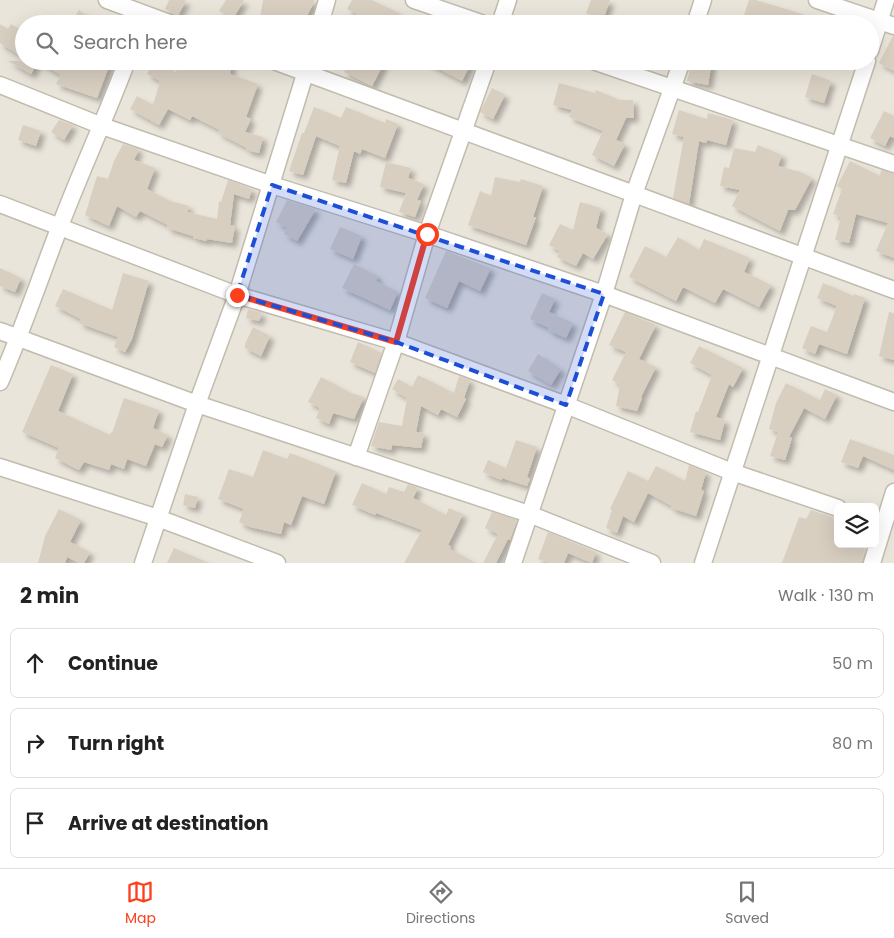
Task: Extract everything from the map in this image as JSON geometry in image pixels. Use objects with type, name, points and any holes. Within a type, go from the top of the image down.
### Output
[{"type":"street","points":[[108,0],[145,13]]},
{"type":"street","points":[[323,15],[327,0]]},
{"type":"street","points":[[414,0],[458,15]]},
{"type":"street","points":[[503,15],[508,0]]},
{"type":"street","points":[[698,15],[703,0]]},
{"type":"street","points":[[817,0],[863,15]]},
{"type":"street","points":[[879,36],[887,23],[886,0]]},
{"type":"street","points":[[0,382],[19,337],[59,228],[124,70]]},
{"type":"street","points":[[143,563],[197,404],[237,295],[307,70]]},
{"type":"street","points":[[315,70],[463,131],[894,290]]},
{"type":"street","points":[[356,457],[396,342],[427,234],[485,70]]},
{"type":"street","points":[[619,70],[894,164]]},
{"type":"street","points":[[513,563],[604,294],[634,194],[679,70]]},
{"type":"street","points":[[703,563],[864,70]]},
{"type":"street","points":[[0,85],[102,126],[272,185],[427,234],[604,294],[894,402]]},
{"type":"street","points":[[0,204],[237,295],[396,342],[566,405],[732,472],[834,507]]},
{"type":"street","points":[[0,331],[197,404],[529,514],[652,563]]},
{"type":"street","points":[[0,467],[158,518],[276,563]]},
{"type":"street","points":[[872,563],[894,492]]},
{"type":"highlighted area","points":[[272,185],[604,294],[566,405],[396,342],[237,295]]},
{"type":"shaded area","points":[[0,0],[894,0],[894,563],[0,563]]},
{"type":"building","points":[[169,0],[186,0],[178,15],[165,9]]},
{"type":"building","points":[[226,0],[244,0],[235,15],[226,15],[219,11]]},
{"type":"building","points":[[263,0],[315,0],[308,15],[260,15]]},
{"type":"building","points":[[352,0],[372,0],[403,15],[357,15],[347,9]]},
{"type":"building","points":[[591,0],[610,0],[605,15],[586,13]]},
{"type":"building","points":[[749,0],[756,0],[805,15],[744,15]]},
{"type":"building","points":[[79,10],[86,15],[76,15]]},
{"type":"building","points":[[0,24],[8,29],[11,24],[15,26],[15,52],[0,43]]},
{"type":"building","points":[[894,36],[894,71],[879,63]]},
{"type":"building","points":[[24,70],[33,70],[31,74]]},
{"type":"building","points":[[52,70],[108,70],[97,98],[56,84],[61,75]]},
{"type":"building","points":[[149,70],[171,70],[176,72],[177,70],[231,70],[230,74],[258,84],[246,117],[251,119],[245,132],[263,137],[259,153],[246,150],[247,148],[218,133],[220,130],[192,116],[190,120],[168,109],[159,125],[130,109],[137,96],[153,105],[160,81],[147,74]]},
{"type":"building","points":[[345,70],[380,70],[372,86],[344,72]]},
{"type":"building","points":[[441,70],[468,70],[462,81]]},
{"type":"building","points":[[690,70],[710,70],[708,85],[687,81]]},
{"type":"building","points":[[812,74],[831,81],[824,103],[805,97]]},
{"type":"building","points":[[559,83],[595,93],[596,90],[620,100],[633,100],[634,118],[626,118],[616,140],[625,144],[614,166],[592,155],[603,131],[569,117],[572,110],[553,105]]},
{"type":"building","points":[[492,88],[505,95],[493,119],[480,112]]},
{"type":"building","points":[[314,107],[341,118],[346,107],[385,123],[386,119],[398,124],[385,158],[362,149],[360,154],[354,151],[346,183],[332,180],[340,146],[316,136],[303,175],[289,171],[302,133],[304,133]]},
{"type":"building","points":[[679,110],[707,119],[708,113],[733,120],[726,145],[707,140],[706,143],[699,141],[689,204],[673,198],[684,137],[672,134]]},
{"type":"building","points":[[884,111],[894,116],[894,138],[890,136],[885,146],[870,138]]},
{"type":"building","points":[[59,120],[73,125],[64,140],[51,132]]},
{"type":"building","points":[[23,125],[41,131],[36,146],[18,140]]},
{"type":"building","points":[[123,144],[139,149],[134,160],[155,168],[147,189],[170,201],[189,206],[187,212],[217,219],[219,201],[221,202],[228,180],[252,189],[249,199],[234,194],[230,225],[235,226],[232,243],[193,238],[193,236],[167,228],[168,225],[140,211],[136,217],[117,206],[109,226],[85,215],[97,176],[108,179],[114,161]]},
{"type":"building","points":[[758,145],[782,155],[778,166],[801,172],[812,178],[795,210],[788,210],[780,231],[732,206],[740,190],[720,186],[724,167],[729,168],[734,148],[755,152]]},
{"type":"building","points":[[850,161],[880,176],[881,170],[894,174],[894,258],[876,251],[888,223],[856,214],[849,243],[835,240],[841,217],[833,214],[842,189],[837,186]]},
{"type":"building","points":[[386,162],[411,168],[408,178],[424,184],[417,200],[421,201],[415,217],[399,212],[406,193],[380,187]]},
{"type":"building","points":[[495,177],[520,182],[521,179],[543,186],[533,217],[536,217],[526,245],[468,225],[480,191],[491,196]]},
{"type":"building","points":[[287,200],[316,209],[297,241],[284,234],[287,228],[276,222]]},
{"type":"building","points":[[580,202],[601,208],[596,228],[608,234],[593,259],[583,253],[576,266],[557,257],[560,251],[549,245],[560,224],[573,230]]},
{"type":"building","points":[[340,227],[362,236],[353,259],[330,249]]},
{"type":"building","points":[[678,237],[699,250],[704,239],[750,258],[744,272],[771,285],[759,307],[723,289],[715,303],[683,287],[676,301],[629,277],[645,246],[666,257]]},
{"type":"building","points":[[446,251],[491,268],[480,291],[459,281],[447,308],[425,298]]},
{"type":"building","points":[[354,264],[378,276],[376,281],[398,292],[390,310],[342,288]]},
{"type":"building","points":[[0,268],[21,278],[15,292],[0,286]]},
{"type":"building","points":[[123,273],[149,281],[132,339],[125,352],[114,347],[118,337],[79,323],[81,319],[55,306],[63,289],[112,310]]},
{"type":"building","points":[[823,283],[854,296],[854,294],[865,298],[847,354],[819,344],[815,354],[802,348],[811,326],[827,332],[837,306],[817,298]]},
{"type":"building","points":[[542,293],[555,299],[549,312],[573,323],[566,338],[530,319]]},
{"type":"building","points":[[248,309],[262,313],[259,321],[246,318]]},
{"type":"building","points":[[625,312],[656,325],[639,359],[656,367],[641,397],[637,411],[616,406],[620,384],[612,380],[626,352],[609,345]]},
{"type":"building","points":[[889,312],[894,313],[894,360],[879,356]]},
{"type":"building","points":[[253,327],[270,336],[261,356],[245,348]]},
{"type":"building","points":[[358,342],[382,353],[375,373],[350,362]]},
{"type":"building","points":[[699,346],[743,368],[733,387],[729,384],[716,417],[725,420],[720,440],[690,432],[696,411],[698,412],[712,375],[690,363]]},
{"type":"building","points":[[538,354],[561,369],[551,385],[528,371]]},
{"type":"building","points":[[51,365],[73,374],[58,411],[110,435],[124,398],[159,410],[153,428],[168,435],[162,447],[155,444],[146,466],[127,459],[124,469],[111,464],[109,470],[84,462],[79,470],[55,458],[59,448],[22,432]]},
{"type":"building","points":[[418,375],[454,393],[459,376],[470,380],[464,398],[466,399],[457,417],[441,409],[438,415],[421,406],[416,432],[424,433],[421,448],[392,445],[391,450],[371,446],[379,422],[402,426],[407,398],[392,389],[398,379],[412,387]]},
{"type":"building","points":[[321,377],[351,393],[364,397],[354,419],[333,413],[329,424],[316,418],[320,408],[308,402]]},
{"type":"building","points":[[786,383],[820,400],[825,389],[837,395],[825,419],[804,408],[789,437],[792,438],[785,460],[770,456],[778,432],[769,429],[776,403]]},
{"type":"building","points":[[850,439],[894,455],[894,470],[863,456],[858,468],[841,462]]},
{"type":"building","points":[[516,440],[537,447],[527,477],[530,479],[527,486],[502,478],[501,480],[483,472],[488,460],[506,468]]},
{"type":"building","points":[[263,450],[287,459],[290,453],[336,471],[324,504],[302,496],[291,525],[284,522],[281,534],[250,527],[239,522],[244,509],[218,499],[229,469],[253,477]]},
{"type":"building","points":[[689,465],[706,472],[701,490],[704,491],[696,516],[671,508],[672,506],[648,493],[634,522],[623,516],[617,533],[606,528],[612,510],[610,509],[628,471],[648,481],[656,466],[685,481]]},
{"type":"building","points":[[362,483],[386,494],[389,487],[404,492],[408,484],[418,488],[413,498],[446,515],[449,508],[463,514],[448,545],[451,547],[450,549],[476,563],[404,563],[422,530],[376,513],[375,515],[352,505]]},
{"type":"building","points":[[185,494],[198,497],[195,508],[183,505]]},
{"type":"building","points":[[59,509],[81,520],[70,542],[90,552],[84,563],[79,563],[67,557],[65,563],[38,563],[45,536]]},
{"type":"building","points":[[811,510],[834,518],[834,548],[866,549],[862,563],[782,563],[799,517],[806,519]]},
{"type":"building","points":[[492,512],[517,520],[510,540],[508,539],[496,563],[483,563],[498,534],[485,528]]},
{"type":"building","points":[[548,532],[596,552],[592,563],[568,553],[564,563],[549,563],[538,559]]},
{"type":"building","points":[[174,548],[209,563],[167,563]]},
{"type":"route","points":[[237,295],[396,342],[427,234]]}]
